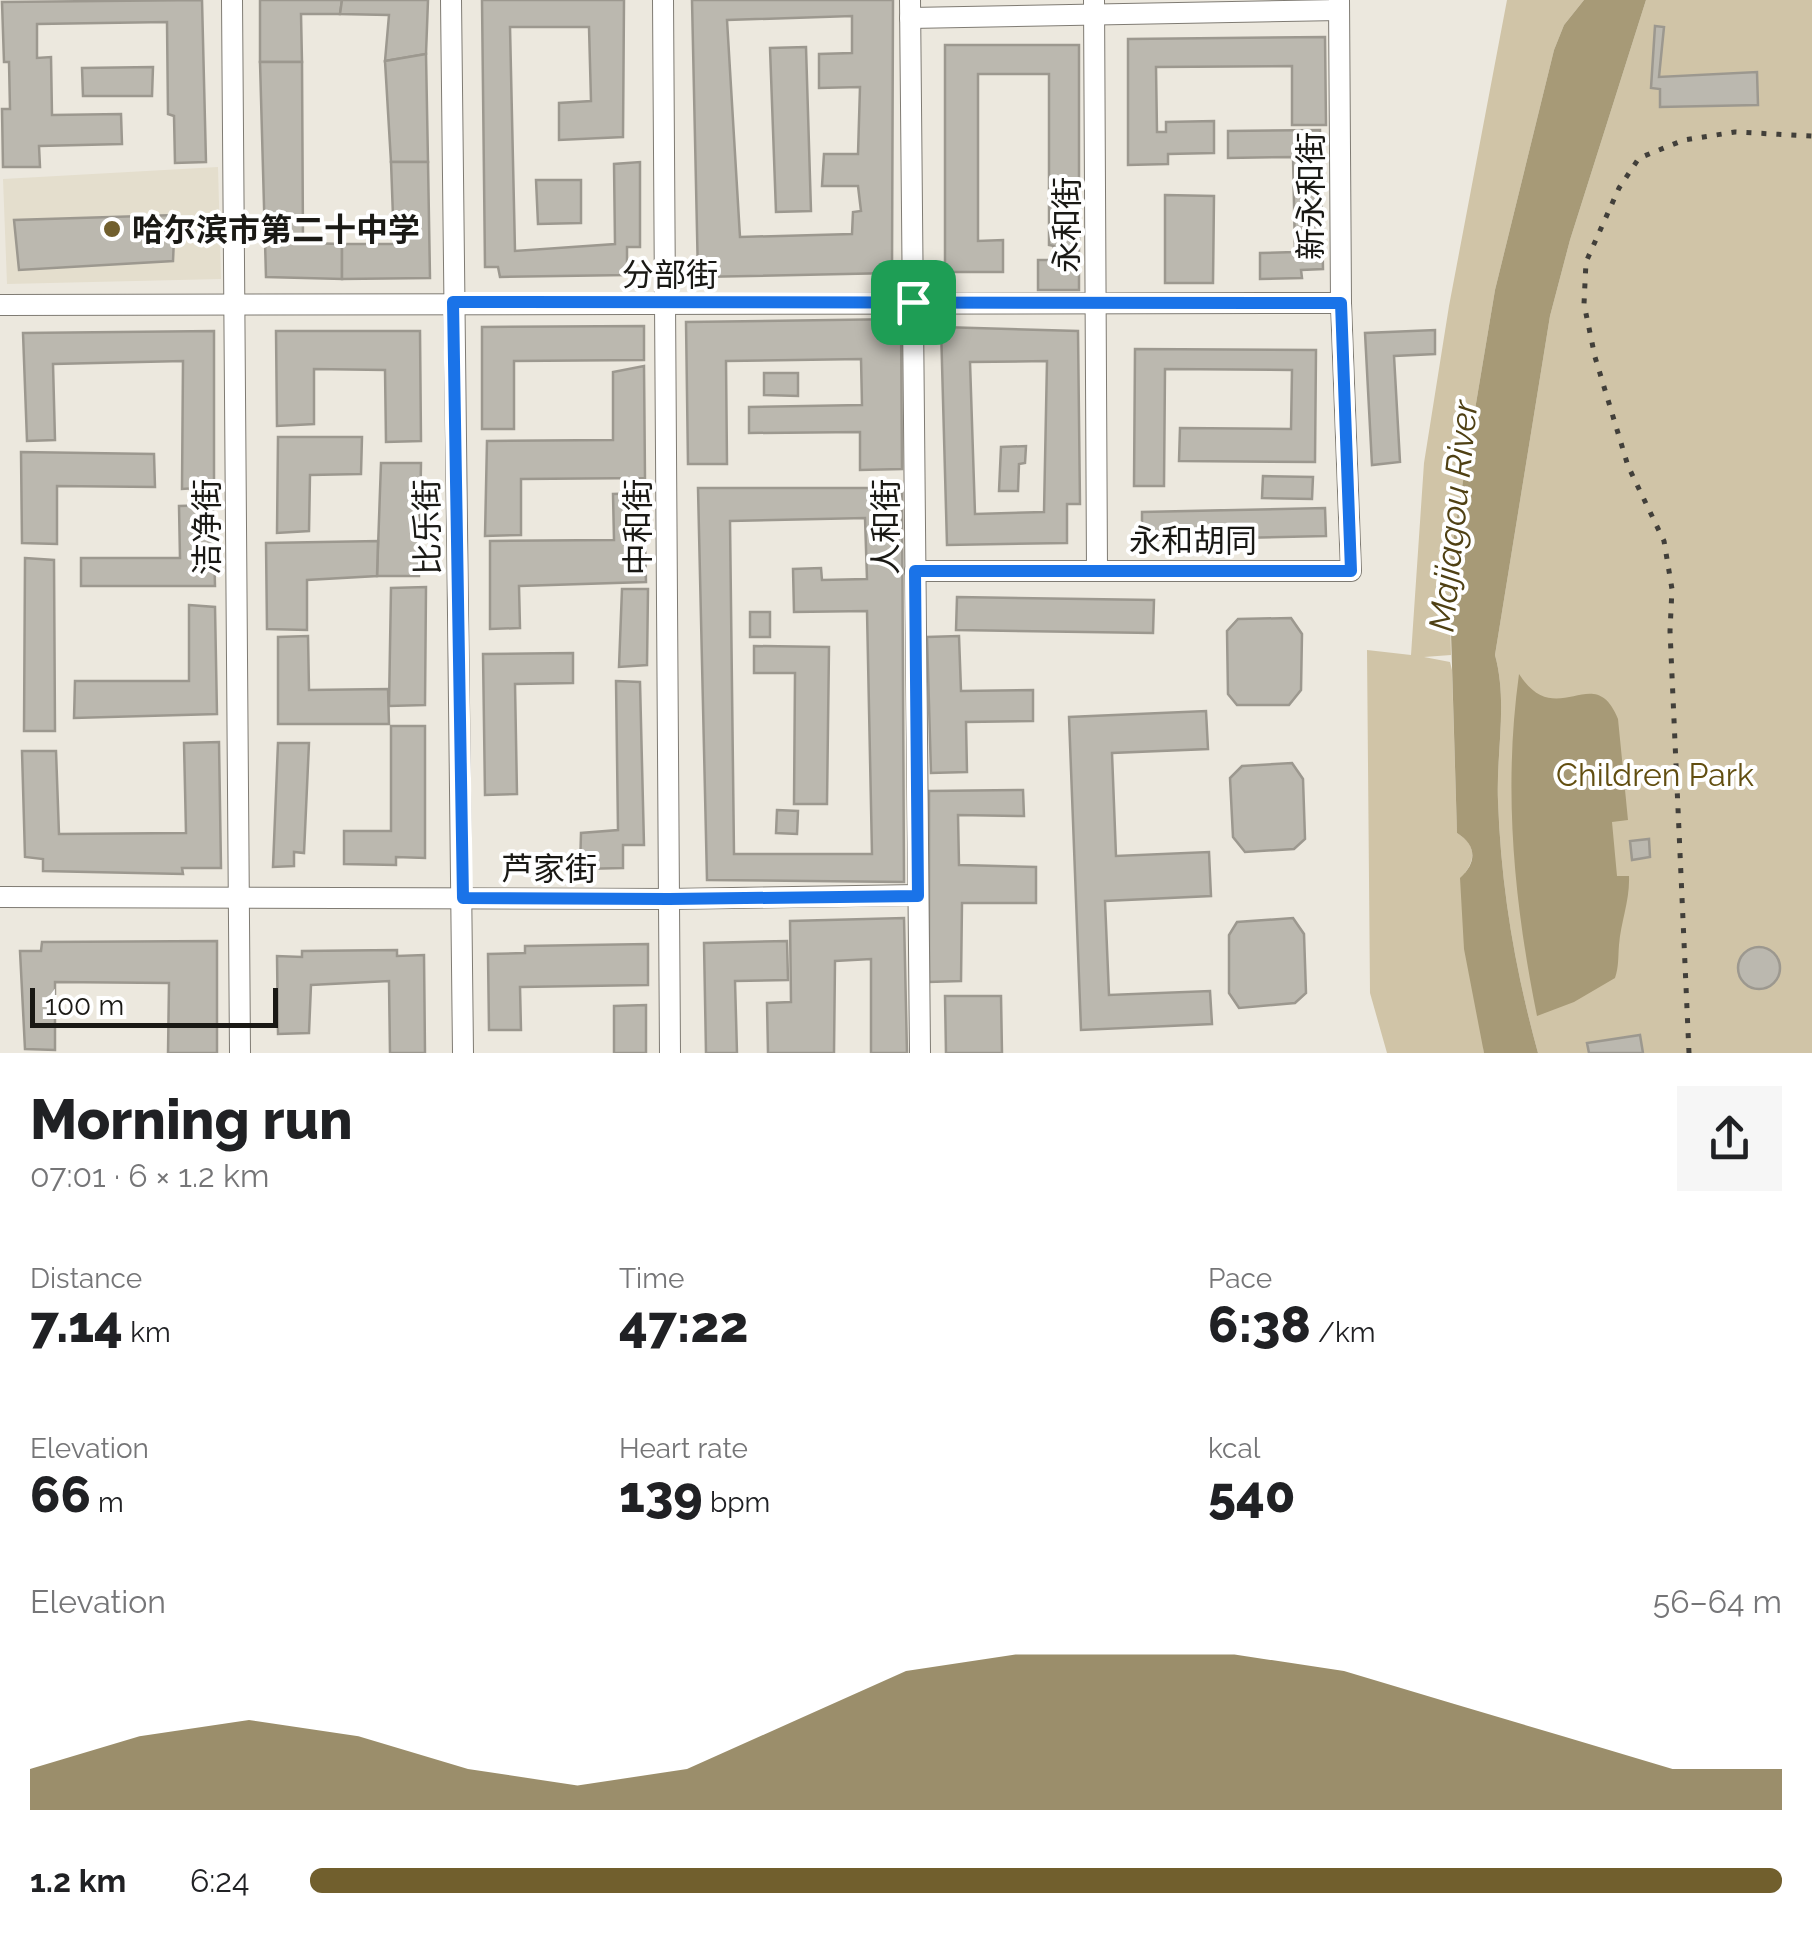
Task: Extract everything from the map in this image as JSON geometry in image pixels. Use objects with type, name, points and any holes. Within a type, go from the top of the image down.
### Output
[{"type":"street","name":"洁净街","points":[[232,0],[240,1053]]},
{"type":"street","name":"比乐街","points":[[451,0],[463,1053]]},
{"type":"street","name":"中和街","points":[[663,0],[670,1053]]},
{"type":"street","points":[[910,9],[1339,5]]},
{"type":"street","name":"新永和街","points":[[1339,5],[1341,303],[1351,571]]},
{"type":"street","name":"永和街","points":[[1094,6],[1097,569]]},
{"type":"street","name":"人和街","points":[[910,9],[920,1053]]},
{"type":"street","name":"分部街","points":[[0,305],[1341,303]]},
{"type":"street","name":"永和胡同","points":[[915,571],[1351,571]]},
{"type":"street","name":"芦家街","points":[[0,898],[918,896]]},
{"type":"shaded area","points":[[1584,0],[1646,0],[1550,316],[1495,655],[1501,691],[1498,783],[1502,865],[1516,959],[1538,1053],[1484,1053],[1464,949],[1460,878],[1470,866],[1472,854],[1468,843],[1457,833],[1449,565],[1495,290],[1554,50],[1564,25]]},
{"type":"shaded area","name":"哈尔滨市第二十中学","points":[[218,167],[221,279],[7,284],[3,179]]},
{"type":"shaded area","points":[[1519,674],[1533,690],[1547,697],[1586,694],[1598,695],[1608,702],[1618,719],[1628,820],[1612,822],[1617,876],[1629,876],[1615,978],[1574,1002],[1537,1016],[1513,846],[1512,760]]},
{"type":"green space","points":[[1507,0],[1584,0],[1564,25],[1554,50],[1495,290],[1449,565],[1451,655],[1424,657],[1450,662],[1452,670],[1457,833],[1472,851],[1465,873],[1484,1053],[1387,1053],[1370,993],[1367,650],[1411,655],[1424,463],[1449,306]]},
{"type":"green space","name":"Children Park","points":[[1646,0],[1812,0],[1812,1053],[1538,1053],[1510,928],[1500,833],[1501,691],[1495,655],[1550,316]]},
{"type":"building","points":[[202,0],[206,162],[175,163],[174,116],[168,114],[167,22],[37,24],[37,58],[51,57],[52,115],[121,114],[122,144],[39,146],[40,167],[3,167],[2,109],[10,109],[2,2]]},
{"type":"building","points":[[260,0],[342,0],[340,14],[301,14],[302,62],[260,62]]},
{"type":"building","points":[[342,0],[428,0],[426,54],[385,61],[389,15],[340,14]]},
{"type":"building","points":[[482,0],[624,0],[623,137],[559,140],[559,103],[591,101],[589,27],[510,27],[515,251],[615,244],[614,164],[640,162],[640,247],[627,247],[627,275],[500,277],[498,267],[485,267]]},
{"type":"building","points":[[692,0],[893,0],[892,273],[698,277]],"holes":[[[852,16],[852,53],[819,54],[819,88],[860,87],[858,154],[824,154],[822,186],[858,186],[861,211],[853,212],[852,234],[740,237],[727,20]]]},
{"type":"building","points":[[1655,26],[1664,27],[1659,77],[1757,72],[1758,105],[1660,107],[1660,89],[1651,88]]},
{"type":"building","points":[[1325,37],[1326,125],[1292,125],[1292,66],[1156,67],[1157,132],[1166,132],[1166,122],[1214,121],[1214,153],[1168,154],[1168,164],[1128,165],[1128,39]]},
{"type":"building","points":[[945,45],[1079,45],[1079,290],[1038,290],[1038,260],[1051,260],[1054,246],[1049,245],[1049,74],[978,74],[978,241],[1003,240],[1003,272],[945,272]]},
{"type":"building","points":[[806,47],[811,211],[776,212],[770,48]]},
{"type":"building","points":[[426,54],[428,162],[391,162],[385,61]]},
{"type":"building","points":[[260,62],[302,62],[303,243],[342,244],[342,279],[266,277]]},
{"type":"building","points":[[153,67],[152,96],[83,96],[82,68]]},
{"type":"building","points":[[1320,130],[1323,269],[1301,270],[1302,278],[1260,279],[1260,253],[1295,252],[1293,157],[1228,158],[1228,131]]},
{"type":"building","points":[[391,162],[428,162],[430,278],[342,279],[342,244],[394,244]]},
{"type":"building","points":[[536,180],[581,180],[581,223],[538,224]]},
{"type":"building","points":[[1165,195],[1214,196],[1213,283],[1165,283]]},
{"type":"building","points":[[175,215],[173,261],[19,270],[14,220]]},
{"type":"building","points":[[901,319],[902,469],[860,470],[860,432],[749,433],[749,407],[862,405],[861,359],[726,361],[727,464],[688,464],[686,322]]},
{"type":"building","points":[[644,326],[644,360],[514,361],[514,429],[482,429],[482,327]]},
{"type":"building","points":[[941,327],[1078,331],[1080,504],[1067,504],[1067,543],[947,545]],"holes":[[[1047,361],[1044,512],[975,514],[970,362]]]},
{"type":"building","points":[[1435,330],[1435,354],[1394,356],[1400,462],[1372,465],[1365,333]]},
{"type":"building","points":[[214,331],[214,487],[182,489],[183,361],[53,364],[55,440],[27,441],[23,333]]},
{"type":"building","points":[[276,331],[420,331],[421,441],[386,442],[385,370],[314,369],[314,424],[277,426]]},
{"type":"building","points":[[1135,349],[1316,350],[1315,462],[1179,461],[1180,428],[1291,429],[1292,370],[1165,369],[1164,486],[1134,486]]},
{"type":"building","points":[[644,366],[645,478],[521,479],[521,535],[485,536],[487,441],[613,440],[613,372]]},
{"type":"building","points":[[764,373],[798,373],[798,396],[764,395]]},
{"type":"building","points":[[278,437],[362,437],[361,474],[310,475],[309,531],[277,533]]},
{"type":"building","points":[[1026,446],[1025,463],[1019,464],[1018,491],[999,491],[1001,447]]},
{"type":"building","points":[[21,452],[154,454],[155,487],[57,486],[57,544],[22,543]]},
{"type":"building","points":[[381,463],[421,463],[419,576],[377,576]]},
{"type":"building","points":[[1263,476],[1313,477],[1312,499],[1262,498]]},
{"type":"building","points":[[698,488],[902,488],[904,882],[707,880]],"holes":[[[865,518],[867,579],[822,580],[821,568],[793,569],[794,612],[867,611],[872,854],[734,854],[730,521]]]},
{"type":"building","points":[[644,493],[646,582],[519,586],[520,628],[490,629],[490,541],[614,540],[613,494]]},
{"type":"building","points":[[213,505],[215,586],[81,586],[81,558],[180,558],[179,506]]},
{"type":"building","points":[[1325,508],[1326,536],[1142,540],[1142,512]]},
{"type":"building","points":[[378,541],[377,576],[307,580],[307,630],[267,629],[266,543]]},
{"type":"building","points":[[25,558],[54,560],[55,731],[24,731]]},
{"type":"building","points":[[426,587],[425,705],[389,706],[391,588]]},
{"type":"building","points":[[622,589],[648,589],[647,665],[619,667]]},
{"type":"building","points":[[957,597],[1154,600],[1153,633],[956,630]]},
{"type":"building","points":[[189,605],[215,607],[217,714],[74,718],[75,681],[189,681]]},
{"type":"building","points":[[750,612],[770,612],[770,637],[750,637]]},
{"type":"building","points":[[1291,618],[1302,634],[1301,690],[1289,705],[1237,705],[1228,694],[1227,631],[1238,619]]},
{"type":"building","points":[[308,636],[309,690],[388,689],[389,724],[278,724],[278,637]]},
{"type":"building","points":[[959,636],[961,691],[1033,690],[1033,721],[966,722],[967,772],[931,773],[927,637]]},
{"type":"building","points":[[754,646],[829,647],[827,804],[794,804],[795,673],[754,673]]},
{"type":"building","points":[[573,653],[573,683],[515,684],[517,794],[485,795],[483,654]]},
{"type":"building","points":[[616,681],[640,682],[644,845],[623,845],[623,868],[580,869],[581,833],[618,830]]},
{"type":"building","points":[[1206,711],[1208,749],[1112,753],[1116,856],[1209,852],[1211,896],[1105,901],[1109,995],[1210,991],[1212,1024],[1081,1030],[1069,717]]},
{"type":"building","points":[[391,726],[425,726],[425,858],[396,857],[396,865],[344,864],[344,831],[391,831]]},
{"type":"building","points":[[219,742],[221,868],[182,868],[183,874],[43,871],[43,859],[25,857],[22,751],[56,751],[59,834],[186,833],[184,743]]},
{"type":"building","points":[[278,743],[309,743],[304,853],[294,852],[294,866],[273,867]]},
{"type":"building","points":[[1292,763],[1303,779],[1305,839],[1294,849],[1245,852],[1233,837],[1230,778],[1242,766]]},
{"type":"building","points":[[1023,790],[1024,816],[958,815],[959,865],[1036,867],[1036,903],[962,903],[961,981],[929,982],[929,791]]},
{"type":"building","points":[[777,810],[798,811],[797,834],[776,833]]},
{"type":"building","points":[[1649,839],[1650,857],[1632,860],[1630,841]]},
{"type":"building","points":[[904,918],[907,1053],[871,1053],[871,959],[835,961],[834,1053],[768,1053],[767,1003],[791,1002],[790,921]]},
{"type":"building","points":[[1293,918],[1304,934],[1306,993],[1295,1003],[1239,1008],[1229,993],[1229,935],[1237,922]]},
{"type":"building","points":[[217,941],[217,1053],[168,1053],[169,983],[55,982],[55,1050],[25,1049],[20,951],[41,951],[42,942]]},
{"type":"building","points":[[787,941],[788,980],[735,981],[737,1053],[706,1053],[704,943]]},
{"type":"building","points":[[648,944],[648,985],[520,987],[521,1030],[489,1030],[488,954],[525,953],[525,946]]},
{"type":"building","points":[[1759,947],[1774,953],[1780,968],[1774,983],[1759,989],[1744,983],[1738,968],[1744,953]]},
{"type":"building","points":[[397,950],[397,956],[424,955],[425,1053],[390,1053],[389,981],[311,985],[309,1033],[278,1034],[277,956],[302,957],[302,951]]},
{"type":"building","points":[[945,996],[1001,996],[1002,1053],[946,1053]]},
{"type":"building","points":[[646,1005],[646,1053],[614,1053],[614,1006]]},
{"type":"building","points":[[1640,1035],[1643,1053],[1589,1053],[1587,1043]]},
{"type":"railway","points":[[1689,1053],[1670,631],[1672,589],[1664,541],[1628,466],[1595,357],[1584,304],[1586,262],[1619,188],[1639,158],[1684,140],[1735,132],[1812,136]]},
{"type":"place","name":"哈尔滨市第二十中学","points":[[112,229]]},
{"type":"route","points":[[453,302],[913,302],[1341,303],[1351,571],[915,571],[918,896],[463,898],[453,302]]},
{"type":"water label","name":"Majiagou River","points":[[1453,516]]}]
